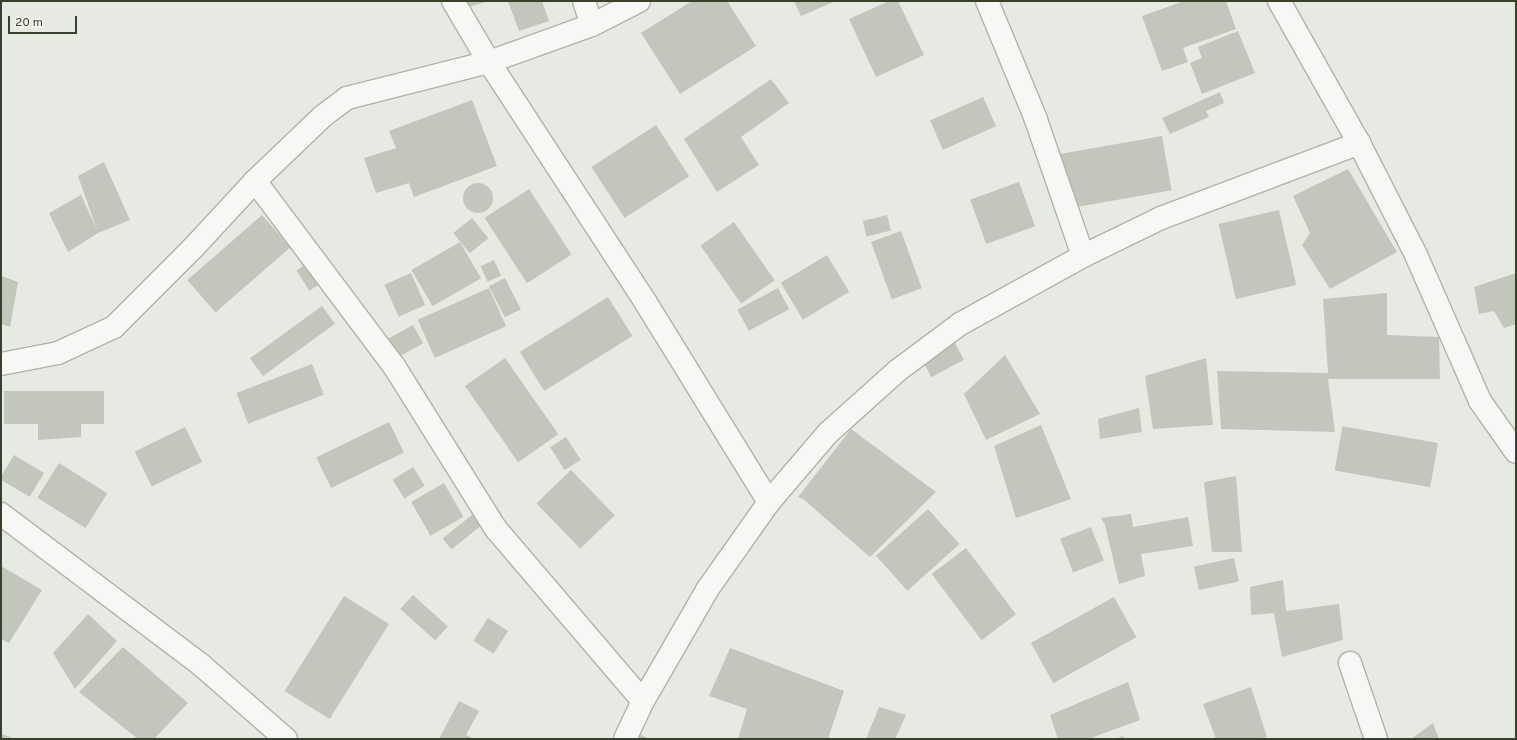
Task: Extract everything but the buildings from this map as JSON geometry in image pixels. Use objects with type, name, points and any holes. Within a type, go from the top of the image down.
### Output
[{"type":"street","points":[[453,1],[489,62],[646,303],[769,502]]},
{"type":"street","points":[[584,1],[592,24]]},
{"type":"street","points":[[1,364],[58,353],[114,327],[193,248],[255,181],[323,116],[347,98],[489,62],[592,24],[638,1]]},
{"type":"street","points":[[987,1],[1036,117],[1083,256]]},
{"type":"street","points":[[1279,1],[1359,143],[1416,254],[1480,401],[1516,452]]},
{"type":"street","points":[[625,739],[643,701],[707,590],[769,502],[828,433],[897,371],[960,324],[1083,256],[1161,218],[1359,143]]},
{"type":"street","points":[[255,181],[394,366],[496,528],[643,701]]},
{"type":"street","points":[[1,514],[200,664],[286,739]]},
{"type":"street","points":[[1350,663],[1376,739]]}]
